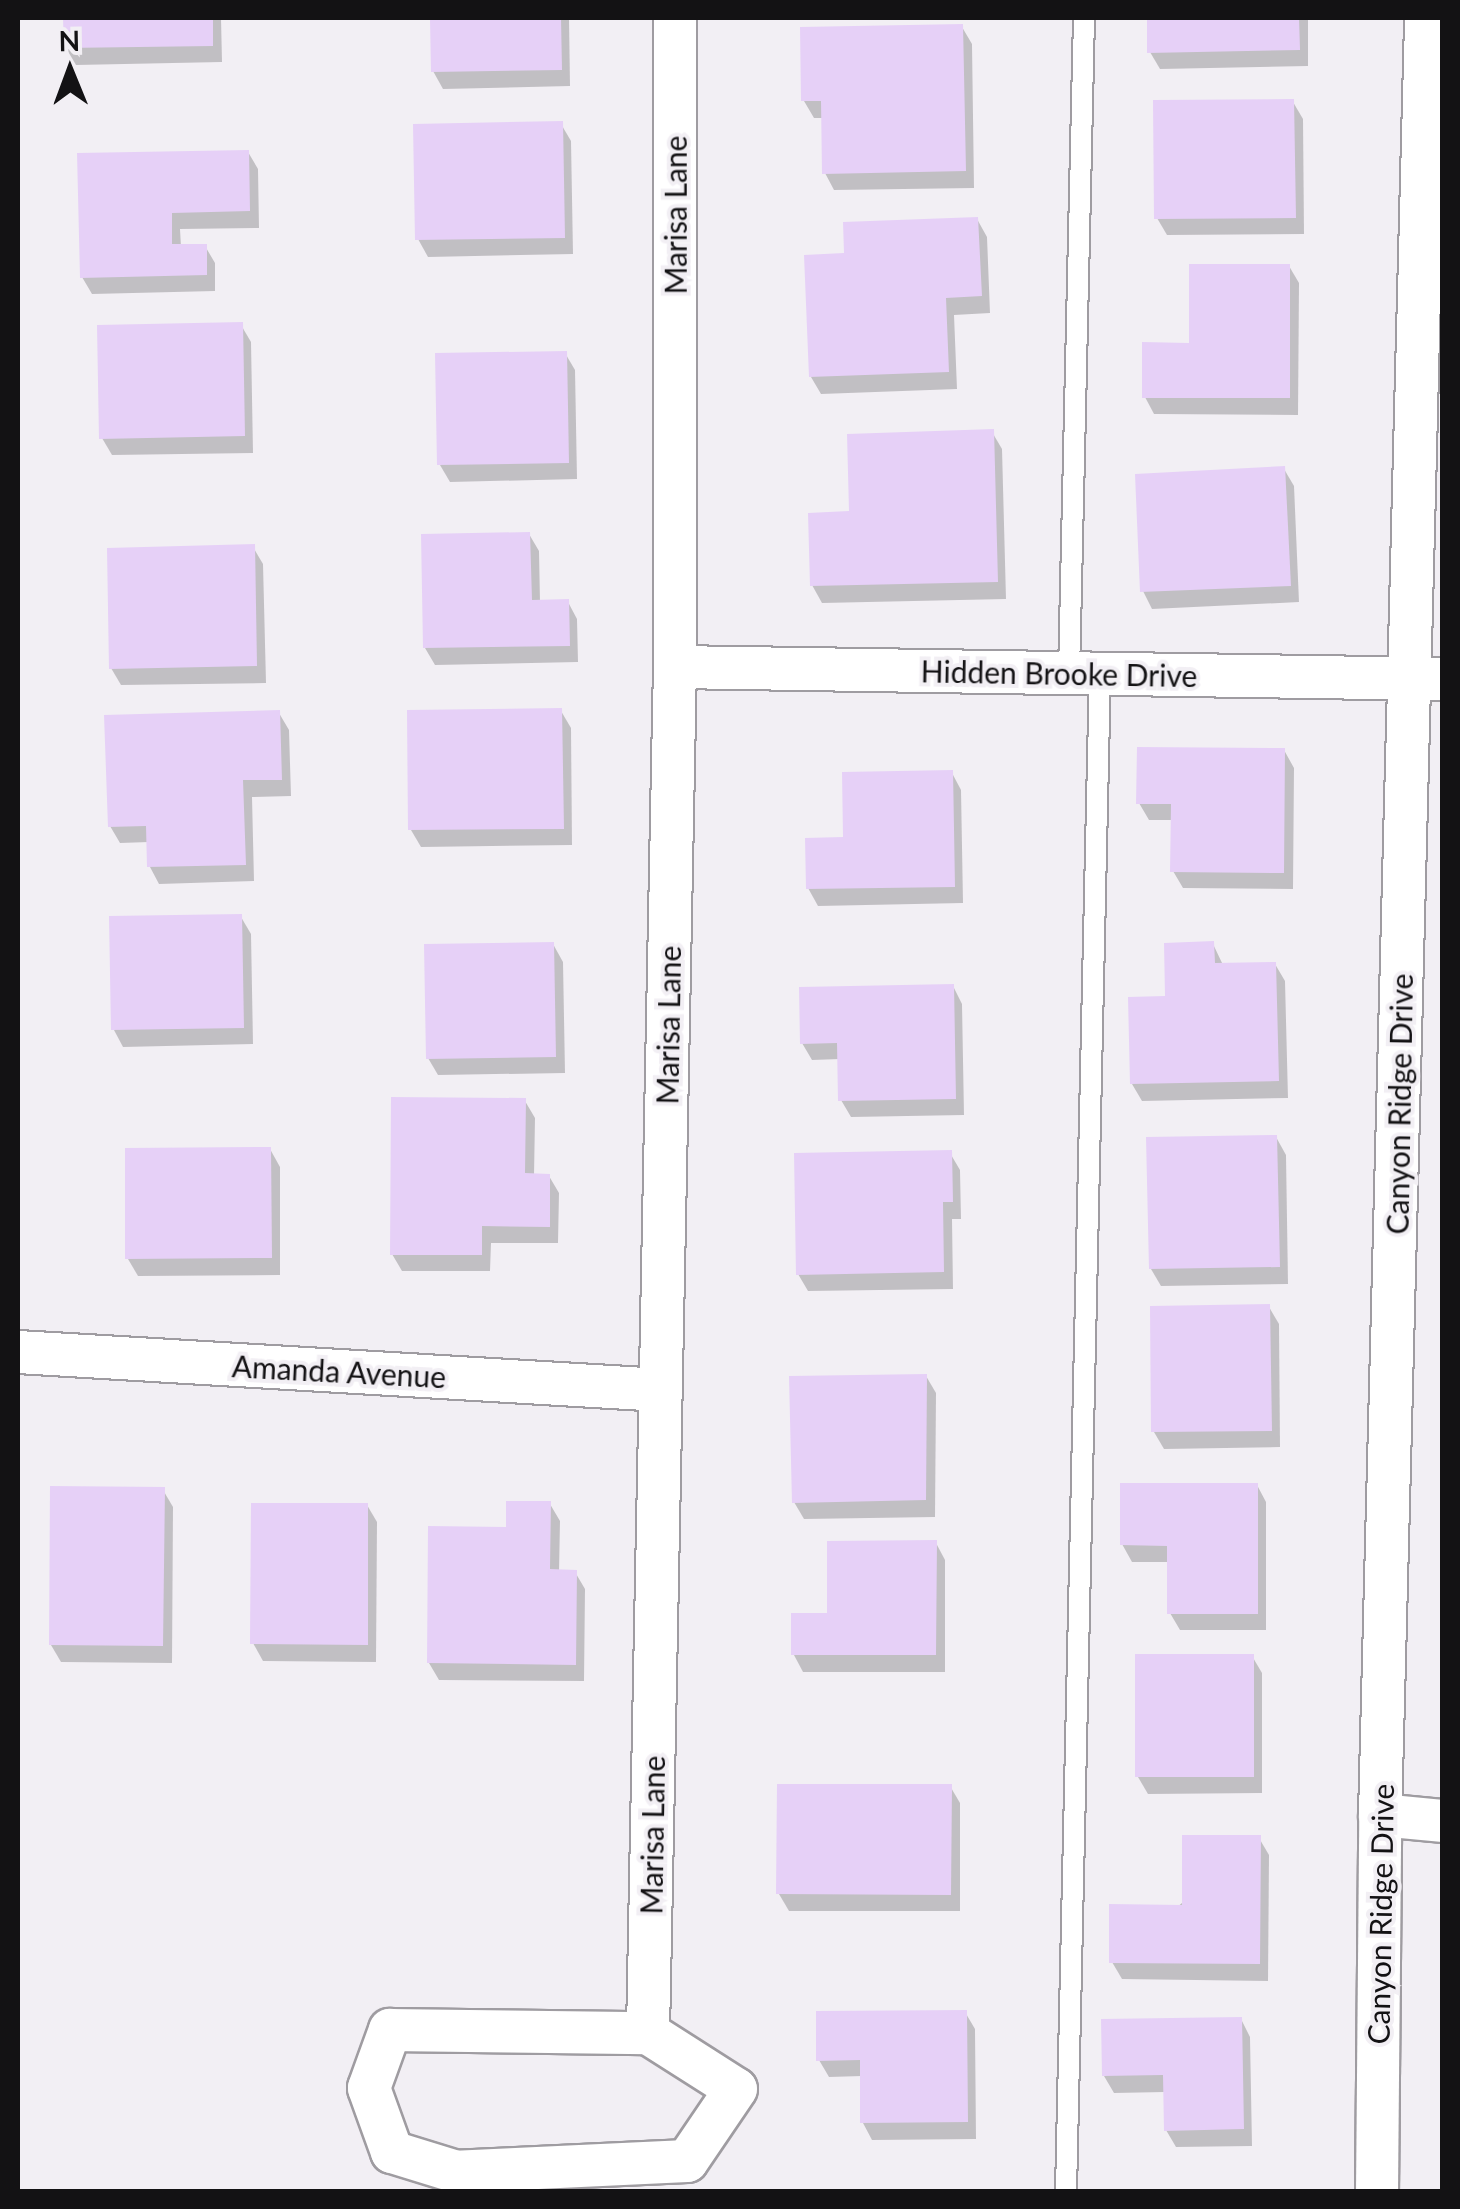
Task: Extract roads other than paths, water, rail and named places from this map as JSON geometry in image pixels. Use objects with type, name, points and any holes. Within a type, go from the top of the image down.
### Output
[{"type":"street","name":"Marisa Lane","points":[[648,2033],[675,667],[675,18]]},
{"type":"street","name":"Canyon Ridge Drive","points":[[1384,2188],[1380,1815],[1426,679],[1426,18]]},
{"type":"street","name":"Hidden Brooke Drive","points":[[675,667],[1426,679]]},
{"type":"street","name":"Amanda Avenue","points":[[18,1352],[661,1390]]},
{"type":"street","points":[[1380,1815],[1442,1821]]},
{"type":"street","points":[[390,2030],[648,2033],[736,2089],[687,2161],[457,2172],[392,2152],[369,2088],[390,2030]]},
{"type":"lane","points":[[1066,2192],[1085,673],[1084,18]]}]
